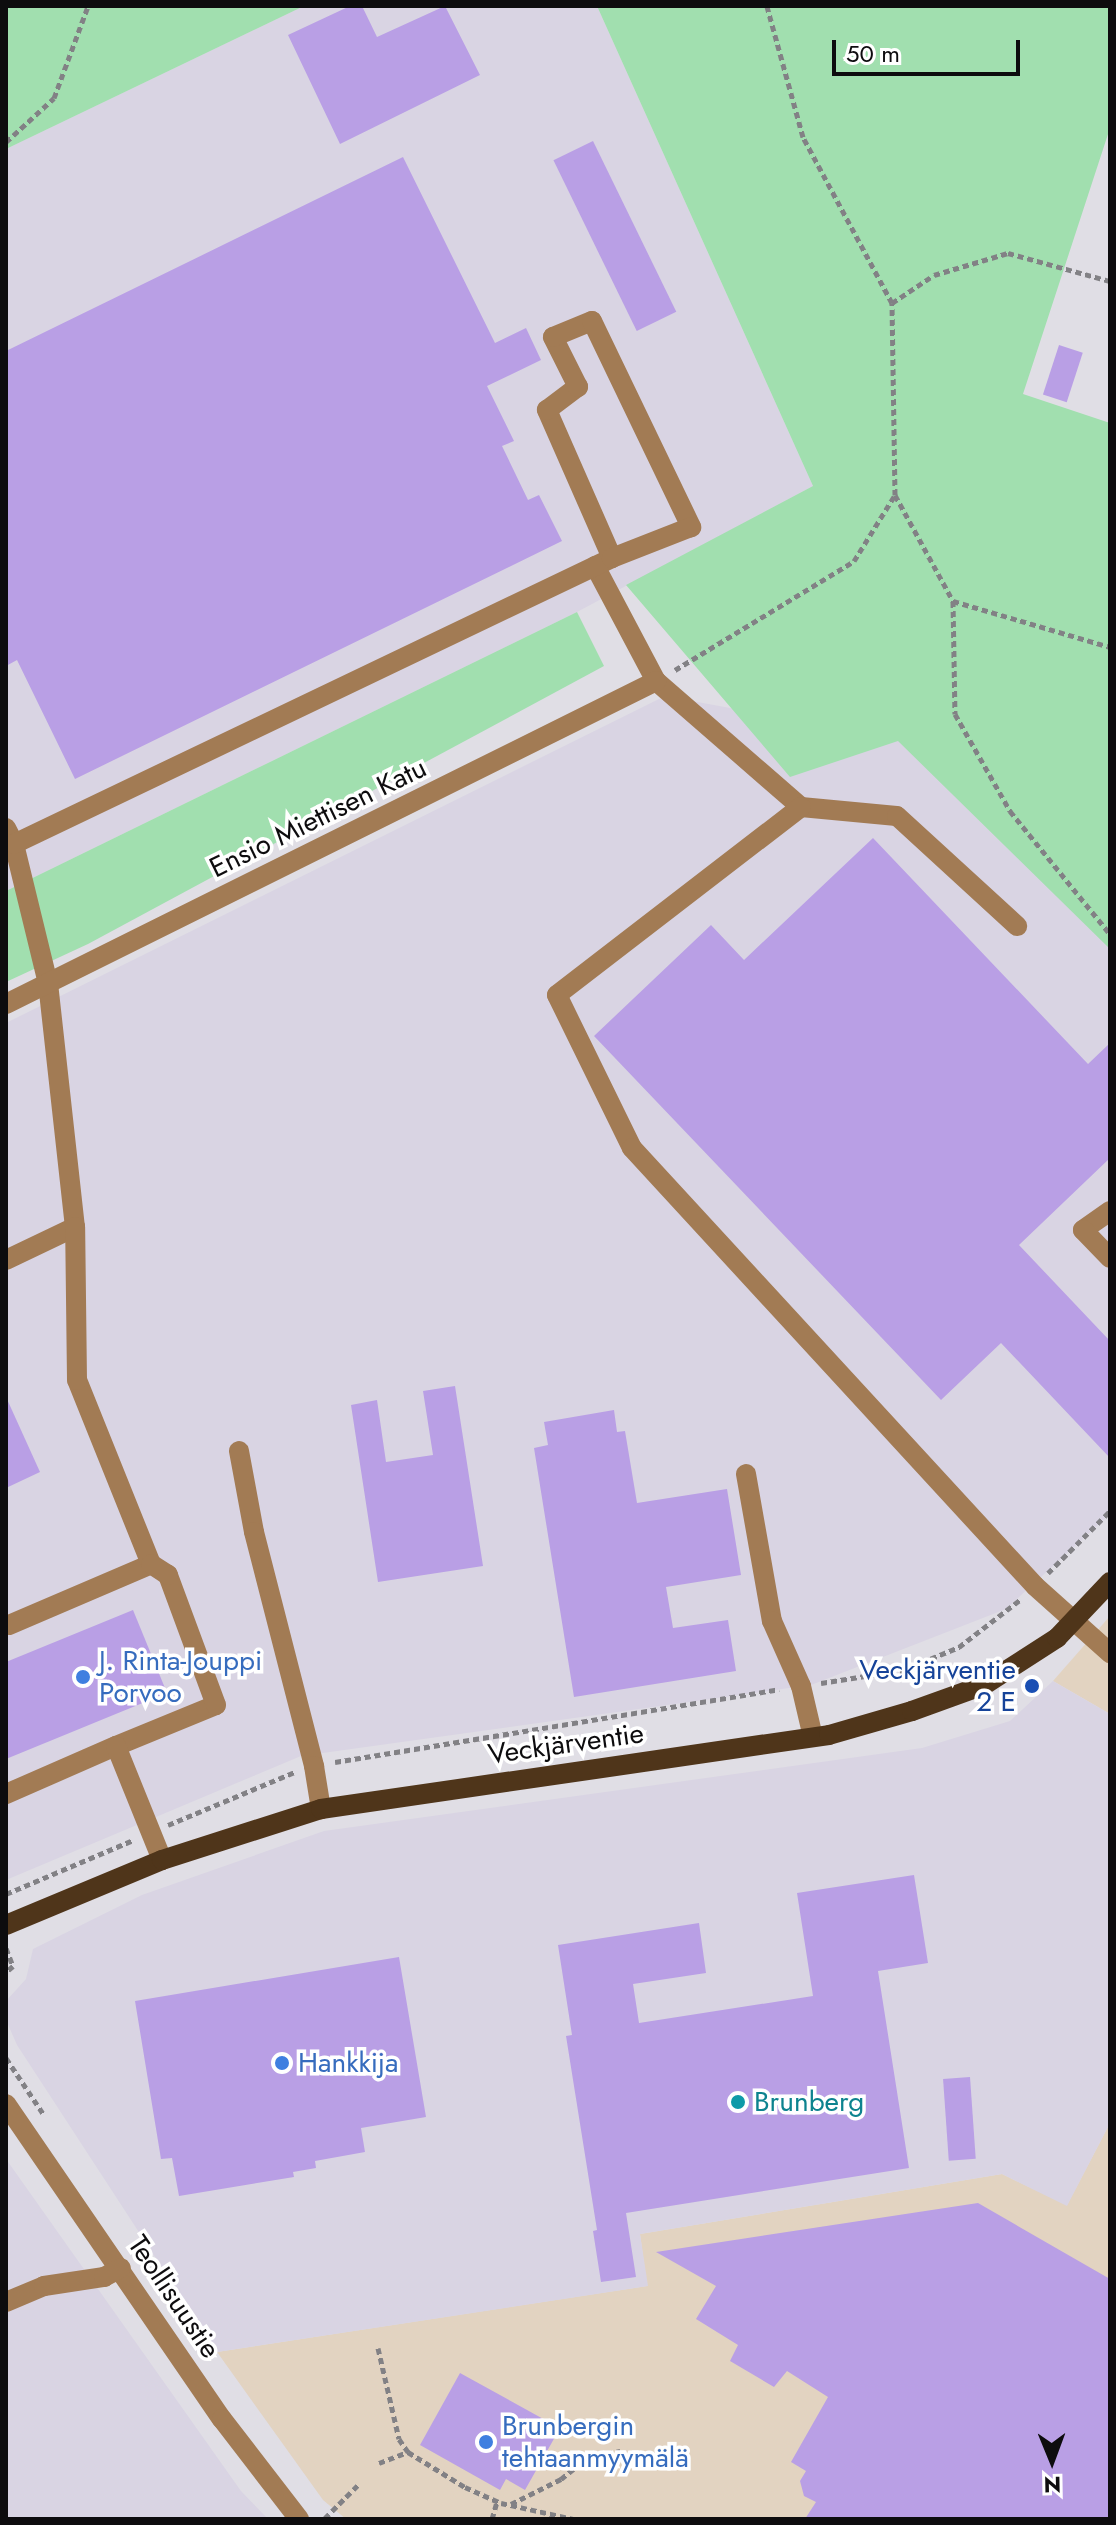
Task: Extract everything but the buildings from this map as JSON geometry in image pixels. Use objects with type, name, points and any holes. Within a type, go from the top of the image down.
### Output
[{"type":"main road","name":"Veckjärventie","points":[[6,1925],[162,1860],[321,1809],[813,1737],[912,1711],[984,1685],[1057,1638],[1110,1582]]},
{"type":"street","points":[[6,1794],[216,1705],[168,1575],[151,1564],[77,1380],[75,1227],[48,983],[10,836],[604,562],[691,527],[592,321],[553,337],[578,387],[547,410],[604,562],[656,681],[801,807],[897,816],[1017,926]]},
{"type":"street","name":"Ensio Miettisen Katu","points":[[6,1004],[656,681]]},
{"type":"street","points":[[801,807],[557,995],[632,1148],[1035,1586],[1110,1653]]},
{"type":"street","points":[[1110,1211],[1083,1230],[1110,1258]]},
{"type":"street","points":[[6,1260],[75,1227]]},
{"type":"street","points":[[239,1451],[254,1532],[314,1766],[321,1809]]},
{"type":"street","points":[[746,1474],[772,1621],[801,1686],[813,1737]]},
{"type":"street","points":[[9,1625],[151,1564]]},
{"type":"street","points":[[116,1746],[162,1860]]},
{"type":"street","name":"Teollisuustie","points":[[6,2104],[222,2419],[299,2519]]},
{"type":"street","points":[[6,2302],[44,2286],[104,2277],[121,2268]]},
{"type":"path","points":[[6,140],[54,98],[88,6]]},
{"type":"path","points":[[767,6],[803,137],[892,303],[895,495],[953,601],[955,714],[1010,811],[1110,934]]},
{"type":"path","points":[[892,303],[934,275],[975,260],[1008,253],[1110,281]]},
{"type":"path","points":[[656,681],[854,561],[895,495]]},
{"type":"path","points":[[953,601],[1110,647]]},
{"type":"path","points":[[6,1894],[314,1766],[903,1670],[959,1647],[1015,1606],[1110,1511]]},
{"type":"path","points":[[6,1948],[13,1966],[6,1972]]},
{"type":"path","points":[[378,2348],[399,2439],[408,2452],[465,2487],[497,2501],[574,2519]]},
{"type":"path","points":[[510,2504],[561,2479],[587,2458],[620,2451]]},
{"type":"path","points":[[379,2463],[408,2452]]},
{"type":"path","points":[[325,2518],[359,2484]]},
{"type":"path","points":[[492,2519],[497,2501]]},
{"type":"shaded area","points":[[304,6],[597,6],[813,486],[577,612],[6,891],[6,149]]},
{"type":"shaded area","points":[[665,696],[1110,778],[1110,1514],[1006,1609],[811,1685],[301,1756],[6,1880],[6,1023]]},
{"type":"shaded area","points":[[1110,1616],[1110,1714],[1053,1681]]},
{"type":"shaded area","points":[[1053,1681],[1110,1714],[1110,2123],[1067,2206],[1002,2174],[640,2234],[648,2286],[217,2352],[17,2045],[6,2020],[6,2001],[26,1979],[33,1949],[142,1895],[324,1831],[922,1748],[1010,1721]]},
{"type":"shaded area","points":[[1110,2123],[1110,2519],[346,2519],[323,2500],[217,2352],[647,2286],[640,2234],[1002,2174],[1067,2205]]},
{"type":"shaded area","points":[[6,2159],[241,2491],[268,2519],[6,2519]]},
{"type":"green space","points":[[6,6],[304,6],[6,149]]},
{"type":"green space","points":[[597,6],[1110,6],[1110,128],[1023,394],[1110,423],[1110,949],[898,741],[790,777],[626,585],[813,486]]},
{"type":"green space","points":[[577,612],[604,666],[88,944],[6,982],[6,891]]},
{"type":"place","name":"J. Rinta-Jouppi Porvoo","points":[[83,1677]]},
{"type":"place","name":"Veckjärventie 2 E","points":[[1032,1686]]},
{"type":"place","name":"Hankkija","points":[[282,2063]]},
{"type":"place","name":"Brunberg","points":[[738,2102]]},
{"type":"place","name":"Brunbergin tehtaanmyymälä","points":[[486,2442]]}]
